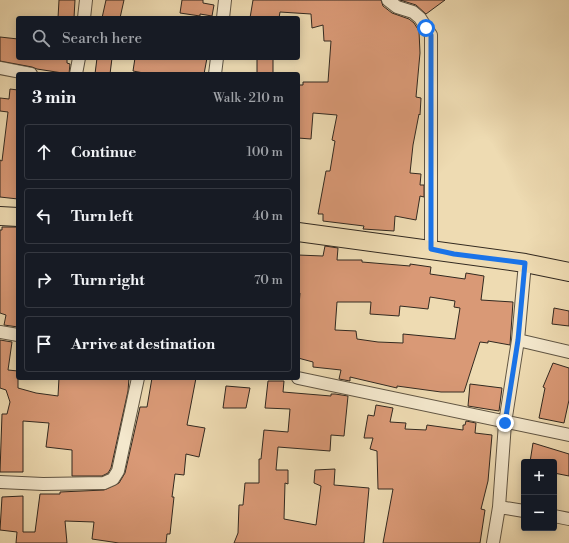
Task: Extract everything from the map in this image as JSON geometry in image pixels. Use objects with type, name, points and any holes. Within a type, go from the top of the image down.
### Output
[{"type":"main road","points":[[0,216],[16,217]]},
{"type":"main road","points":[[300,232],[431,249],[454,254],[525,263],[569,272]]},
{"type":"street","points":[[84,16],[86,0]]},
{"type":"street","points":[[223,16],[225,0]]},
{"type":"street","points":[[388,0],[397,7],[413,12],[420,18],[431,35],[431,249]]},
{"type":"street","points":[[76,72],[79,60]]},
{"type":"street","points":[[215,72],[217,60]]},
{"type":"street","points":[[0,68],[21,72]]},
{"type":"street","points":[[493,543],[498,507],[505,423],[518,340],[525,263]]},
{"type":"street","points":[[0,332],[16,335]]},
{"type":"street","points":[[518,340],[569,352]]},
{"type":"street","points":[[300,378],[505,423],[569,435]]},
{"type":"street","points":[[0,482],[43,484],[104,483],[113,479],[118,471],[138,380]]},
{"type":"street","points":[[498,507],[521,511]]},
{"type":"street","points":[[557,517],[569,519]]},
{"type":"building","points":[[59,0],[75,0],[74,16],[58,16]]},
{"type":"building","points":[[106,0],[124,0],[120,16],[102,16]]},
{"type":"building","points":[[182,0],[203,0],[203,3],[214,5],[212,16],[180,13]]},
{"type":"building","points":[[253,0],[381,0],[383,6],[392,13],[409,19],[414,23],[419,31],[420,53],[416,97],[421,98],[420,115],[419,114],[413,145],[410,173],[421,174],[420,185],[424,185],[424,197],[420,196],[416,220],[395,216],[394,231],[363,229],[364,226],[323,221],[323,214],[318,214],[326,171],[330,171],[335,141],[332,140],[337,115],[313,113],[311,139],[300,138],[300,85],[303,85],[303,82],[328,82],[331,41],[324,41],[323,25],[312,28],[311,14],[280,12],[279,16],[250,16]]},
{"type":"building","points":[[400,0],[445,0],[426,14],[416,5]]},
{"type":"building","points":[[0,37],[16,39],[16,60],[67,60],[67,63],[70,64],[69,72],[56,72],[37,69],[0,61]]},
{"type":"building","points":[[97,60],[112,60],[110,72],[95,72]]},
{"type":"building","points":[[135,60],[207,60],[204,72],[133,71]]},
{"type":"building","points":[[257,60],[273,60],[273,72],[257,72]]},
{"type":"building","points":[[10,89],[16,90],[16,199],[0,197],[0,160],[2,161],[8,112],[0,111],[0,98],[9,99]]},
{"type":"building","points":[[2,227],[16,227],[16,327],[4,325],[6,315],[0,313],[0,230],[2,230]]},
{"type":"building","points":[[325,246],[338,248],[337,260],[362,260],[362,262],[410,266],[410,264],[431,267],[430,274],[465,279],[466,273],[484,276],[481,300],[513,302],[510,345],[488,341],[488,343],[480,342],[464,392],[441,392],[397,386],[397,388],[350,377],[350,381],[339,379],[341,370],[313,367],[313,362],[300,359],[300,255],[323,256]],"holes":[[[430,297],[455,301],[454,307],[460,308],[455,339],[403,334],[403,343],[378,342],[357,339],[356,331],[335,330],[337,302],[371,302],[370,314],[399,316],[400,306],[428,309]]]},
{"type":"building","points":[[554,308],[569,311],[569,326],[552,324]]},
{"type":"building","points":[[0,340],[12,342],[8,370],[16,371],[18,388],[36,393],[58,396],[59,380],[129,380],[128,391],[111,468],[108,473],[102,476],[72,476],[72,450],[46,447],[49,423],[23,421],[23,472],[0,472],[2,414],[7,414],[10,402],[6,390],[0,388]]},
{"type":"building","points":[[553,363],[569,368],[569,400],[564,423],[539,418],[545,388],[543,387]]},
{"type":"building","points":[[152,380],[196,380],[187,425],[205,428],[199,457],[186,454],[184,475],[175,474],[170,534],[167,534],[166,543],[119,543],[92,539],[94,522],[65,521],[67,543],[16,543],[17,532],[0,530],[2,497],[23,496],[23,532],[35,532],[40,494],[60,494],[60,492],[104,490],[119,483],[125,473],[140,407],[147,407]]},
{"type":"building","points":[[268,381],[284,381],[283,392],[348,396],[344,436],[331,435],[330,451],[278,447],[276,470],[288,470],[288,484],[285,483],[284,519],[316,525],[321,486],[314,483],[315,470],[335,469],[334,485],[369,488],[364,543],[234,543],[238,533],[239,505],[243,505],[245,483],[259,483],[259,459],[261,459],[264,430],[288,432],[290,409],[265,408]]},
{"type":"building","points":[[470,384],[502,388],[499,411],[468,406]]},
{"type":"building","points":[[226,386],[250,388],[246,408],[223,408]]},
{"type":"building","points":[[376,405],[393,408],[390,422],[406,423],[405,429],[426,430],[427,425],[463,430],[463,425],[465,425],[466,421],[476,423],[475,433],[492,435],[488,481],[481,509],[485,510],[480,543],[383,543],[393,489],[378,489],[377,451],[370,449],[373,438],[364,438],[368,415],[374,416]]},
{"type":"building","points":[[533,443],[569,454],[569,476],[557,474],[557,459],[530,459]]},
{"type":"route","points":[[426,28],[431,35],[431,249],[454,254],[525,263],[518,340],[505,423]]}]
